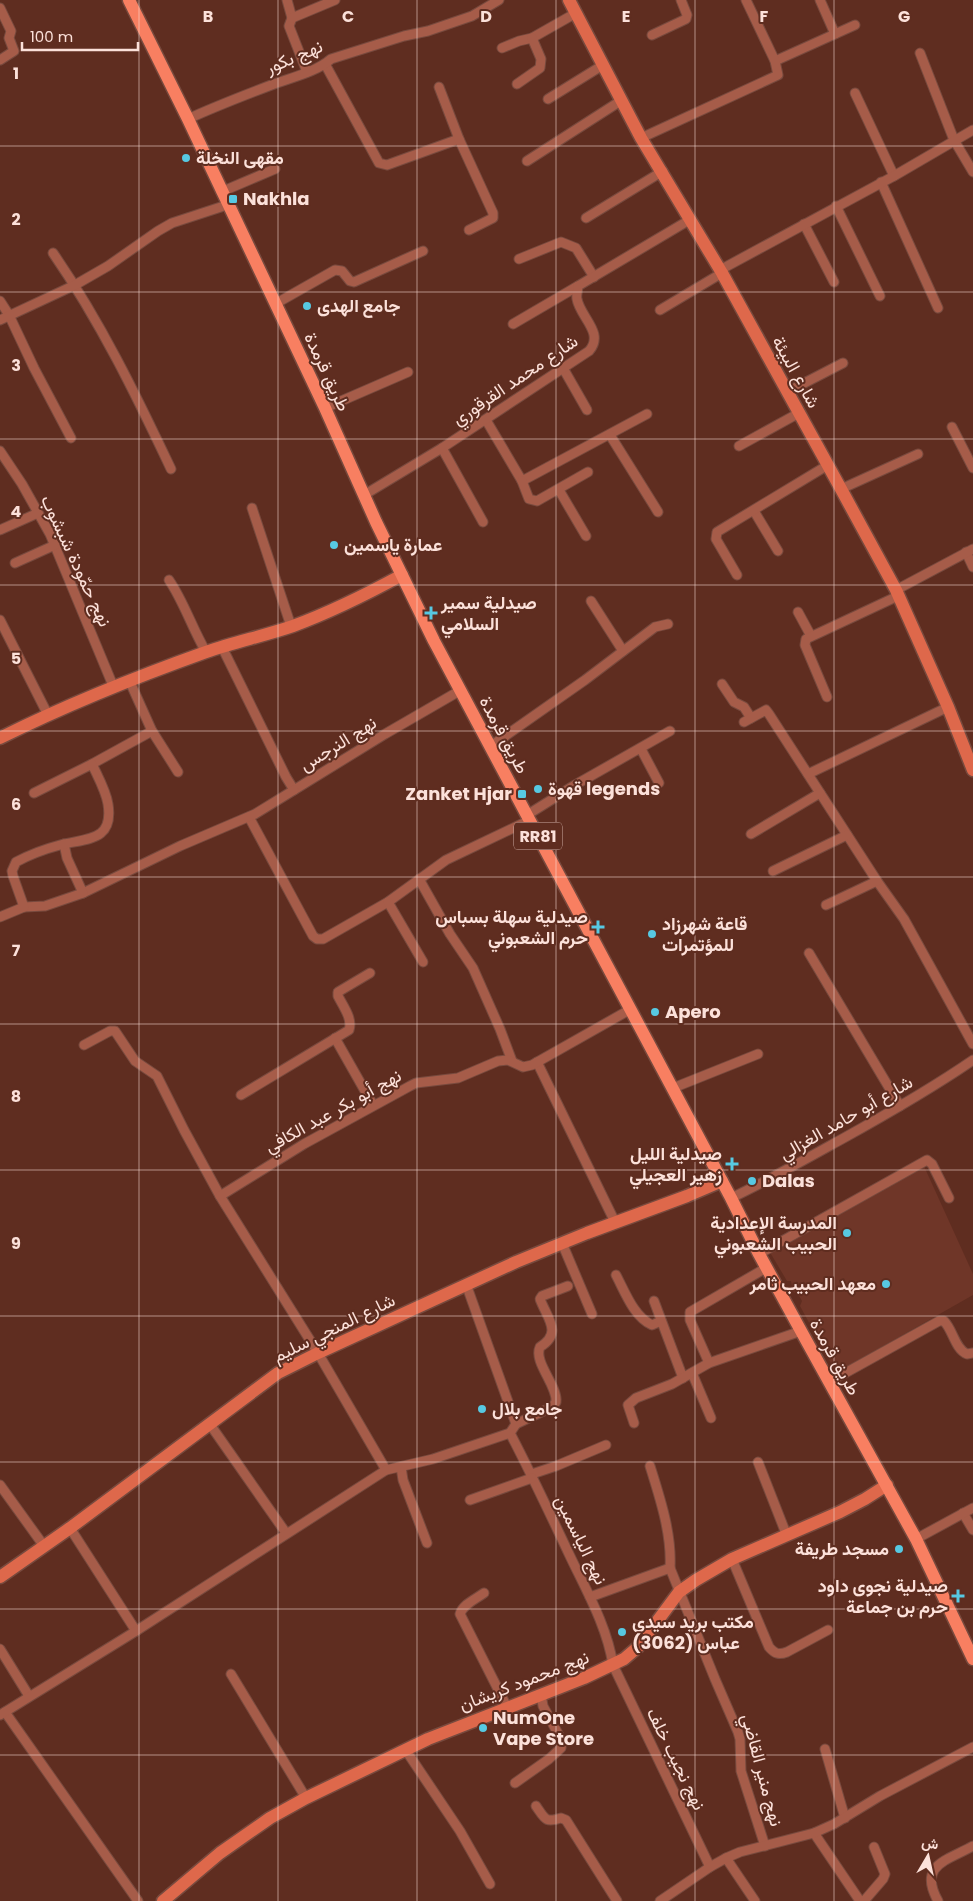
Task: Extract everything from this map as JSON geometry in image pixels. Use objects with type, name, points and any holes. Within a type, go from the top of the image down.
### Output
[{"type":"main road","name":"طريق قرمدة","points":[[129,0],[188,119],[402,575],[528,818],[732,1198],[766,1268],[916,1539],[973,1658]]},
{"type":"street","points":[[287,0],[292,18],[289,26],[306,72]]},
{"type":"street","points":[[292,18],[335,0]]},
{"type":"street","name":"نهج بكور","points":[[188,119],[226,102],[325,64],[331,58],[428,31],[472,16],[499,0]]},
{"type":"street","name":"شارع البيئة","points":[[569,0],[641,138],[663,171],[721,271],[897,593],[948,707],[973,769]]},
{"type":"street","points":[[652,35],[686,19],[688,15],[681,0]]},
{"type":"street","points":[[641,138],[778,75],[775,61],[746,0]]},
{"type":"street","points":[[820,0],[835,34]]},
{"type":"street","points":[[0,8],[11,31],[9,38],[14,51],[0,60]]},
{"type":"street","points":[[502,48],[518,41],[532,38],[576,13]]},
{"type":"street","points":[[775,61],[855,25]]},
{"type":"street","points":[[517,84],[540,68],[541,59],[532,38]]},
{"type":"street","points":[[920,53],[954,140],[973,172]]},
{"type":"street","points":[[325,64],[379,162],[387,166],[459,139]]},
{"type":"street","points":[[548,99],[603,65]]},
{"type":"street","points":[[438,87],[494,216],[469,230]]},
{"type":"street","points":[[855,93],[894,176]]},
{"type":"street","points":[[527,160],[622,100]]},
{"type":"street","points":[[660,310],[721,271],[836,206],[894,176],[973,130]]},
{"type":"street","points":[[221,192],[275,169]]},
{"type":"street","points":[[586,218],[663,171]]},
{"type":"street","points":[[881,182],[938,308]]},
{"type":"street","points":[[0,320],[75,285],[108,266],[158,231],[185,218],[227,205]]},
{"type":"street","points":[[836,206],[880,296]]},
{"type":"street","points":[[513,324],[691,220]]},
{"type":"street","points":[[804,224],[834,282]]},
{"type":"street","points":[[519,258],[561,242],[576,248],[594,277]]},
{"type":"street","points":[[275,304],[335,270],[342,270],[350,281],[354,282],[423,251]]},
{"type":"street","points":[[53,253],[75,285],[127,377],[171,469]]},
{"type":"street","name":"شارع محمد القرقوري","points":[[364,495],[486,420],[589,351],[593,347],[594,334],[577,299],[578,286]]},
{"type":"street","points":[[0,301],[9,315],[70,438]]},
{"type":"street","points":[[787,392],[843,363]]},
{"type":"street","points":[[563,368],[586,410]]},
{"type":"street","points":[[325,408],[408,372]]},
{"type":"street","points":[[739,446],[799,413]]},
{"type":"street","points":[[522,480],[647,414]]},
{"type":"street","points":[[486,420],[522,480],[529,499],[537,500],[588,472]]},
{"type":"street","points":[[952,427],[973,468]]},
{"type":"street","points":[[610,435],[658,512]]},
{"type":"street","points":[[442,448],[483,522]]},
{"type":"street","name":"نهج حمّودة شبشوب","points":[[0,451],[22,484],[55,545],[114,688]]},
{"type":"street","points":[[841,488],[918,454]]},
{"type":"street","points":[[737,575],[716,539],[717,532],[828,465]]},
{"type":"street","points":[[558,490],[586,536]]},
{"type":"street","points":[[252,508],[291,626]]},
{"type":"street","points":[[754,511],[778,551]]},
{"type":"street","points":[[0,530],[38,513]]},
{"type":"street","points":[[15,563],[55,545]]},
{"type":"street","points":[[826,697],[805,645],[806,639],[897,593],[969,550],[973,567]]},
{"type":"street","points":[[0,738],[48,715],[206,652],[291,626],[371,592],[402,575]]},
{"type":"street","points":[[169,580],[179,594],[206,652]]},
{"type":"street","points":[[591,601],[623,650]]},
{"type":"street","points":[[798,612],[811,636]]},
{"type":"street","points":[[0,620],[48,715]]},
{"type":"street","points":[[491,746],[586,680],[655,627],[668,624]]},
{"type":"street","name":"نهج النرجس","points":[[222,646],[294,790],[461,690]]},
{"type":"street","points":[[130,682],[152,732],[178,772]]},
{"type":"street","points":[[722,684],[734,702],[744,707],[748,720],[766,710],[877,881],[904,919],[973,1044]]},
{"type":"street","points":[[808,774],[948,707]]},
{"type":"street","points":[[249,817],[313,936],[317,939],[323,939],[388,902],[446,860],[528,818],[575,785],[670,731]]},
{"type":"street","points":[[34,793],[152,732]]},
{"type":"street","points":[[641,749],[659,783]]},
{"type":"street","points":[[24,907],[13,876],[12,871],[15,864],[22,859],[64,844],[90,840],[103,833],[105,829],[108,804],[92,764]]},
{"type":"street","points":[[0,917],[24,907],[40,907],[83,892],[180,846],[249,817],[294,790]]},
{"type":"street","points":[[751,834],[820,793]]},
{"type":"street","points":[[773,871],[847,835]]},
{"type":"street","points":[[64,844],[67,858],[83,892]]},
{"type":"street","points":[[419,879],[450,934],[469,961],[500,1029],[512,1062]]},
{"type":"street","points":[[826,904],[877,881]]},
{"type":"street","points":[[388,902],[423,962]]},
{"type":"street","points":[[810,953],[900,1106]]},
{"type":"street","points":[[241,1095],[349,1030],[351,1023],[338,996],[338,992],[370,973]]},
{"type":"street","name":"نهج أبو بكر عبد الكافي","points":[[220,1196],[304,1144],[416,1083],[458,1078],[498,1061],[512,1062],[523,1066],[537,1062],[632,1010]]},
{"type":"street","points":[[84,1046],[110,1031],[115,1031],[135,1061],[157,1076],[220,1196],[318,1352],[386,1470]]},
{"type":"street","points":[[335,1038],[373,1105]]},
{"type":"street","points":[[673,1088],[758,1054]]},
{"type":"street","name":"شارع أبو حامد الغزالي","points":[[732,1198],[770,1180],[939,1084],[973,1060]]},
{"type":"street","points":[[537,1062],[615,1222]]},
{"type":"street","points":[[759,1254],[927,1160],[932,1164],[949,1198]]},
{"type":"street","name":"شارع المنجي سليم","points":[[0,1577],[70,1528],[278,1373],[318,1352],[466,1284],[615,1222],[722,1181]]},
{"type":"street","points":[[562,1244],[592,1314]]},
{"type":"street","points":[[709,1363],[690,1320],[690,1312],[766,1268]]},
{"type":"street","points":[[616,1275],[631,1303],[646,1321],[652,1325],[661,1321]]},
{"type":"street","points":[[466,1284],[516,1424]]},
{"type":"street","points":[[138,1901],[3,1713],[136,1631],[386,1470],[442,1456],[510,1434],[516,1424],[552,1407],[556,1402],[555,1394],[538,1355],[540,1347],[549,1341],[552,1333],[550,1322],[540,1299],[542,1296],[568,1286]]},
{"type":"street","points":[[654,1301],[683,1378]]},
{"type":"street","points":[[828,1382],[939,1321],[944,1321],[948,1325],[962,1352],[967,1354],[973,1353]]},
{"type":"street","points":[[634,1423],[628,1405],[631,1401],[683,1378],[709,1363],[801,1331]]},
{"type":"street","points":[[692,1372],[711,1418]]},
{"type":"street","points":[[209,1423],[286,1533]]},
{"type":"street","name":"نهج الياسمين","points":[[510,1434],[590,1597],[606,1634],[613,1665]]},
{"type":"street","points":[[470,1500],[606,1445]]},
{"type":"street","points":[[758,1462],[787,1536]]},
{"type":"street","name":"نهج منير القاضي","points":[[650,1466],[658,1491],[668,1536],[670,1568],[738,1732],[741,1771],[765,1846]]},
{"type":"street","points":[[400,1467],[403,1480],[427,1543]]},
{"type":"street","points":[[0,1485],[44,1546]]},
{"type":"street","name":"نهج محمود كريشان","points":[[163,1901],[220,1853],[270,1818],[306,1798],[405,1749],[459,1725],[613,1665],[638,1647],[679,1592],[704,1575],[732,1559],[787,1536],[865,1499],[887,1485]]},
{"type":"street","points":[[916,1539],[973,1508]]},
{"type":"street","points":[[963,1513],[973,1530]]},
{"type":"street","points":[[70,1528],[136,1631]]},
{"type":"street","points":[[732,1559],[761,1631],[773,1652],[776,1654],[787,1652],[828,1630]]},
{"type":"street","points":[[590,1597],[670,1568]]},
{"type":"street","points":[[484,1593],[466,1605],[460,1614],[507,1707]]},
{"type":"street","points":[[0,1649],[29,1696]]},
{"type":"street","name":"نهج نجيب خلف","points":[[613,1665],[710,1867]]},
{"type":"street","points":[[231,1674],[306,1798]]},
{"type":"street","points":[[515,1783],[557,1753],[562,1745],[562,1741],[542,1706],[541,1694]]},
{"type":"street","points":[[660,1901],[726,1858],[740,1852],[814,1833],[845,1818],[880,1796],[973,1748]]},
{"type":"street","points":[[405,1749],[460,1832],[490,1884]]},
{"type":"street","points":[[825,1749],[845,1818]]},
{"type":"street","points":[[536,1806],[547,1820],[561,1818],[566,1820],[617,1901]]},
{"type":"street","points":[[814,1833],[860,1901]]},
{"type":"street","points":[[938,1901],[930,1884],[932,1873],[936,1867],[945,1861],[973,1846]]},
{"type":"street","points":[[864,1901],[885,1874],[874,1847]]},
{"type":"street","points":[[726,1858],[755,1901]]},
{"type":"shaded area","name":"معهد الحبيب ثامر","points":[[923,1164],[973,1274],[973,1295],[841,1370],[833,1367],[800,1306],[802,1301],[798,1294],[793,1292],[791,1281],[787,1281],[771,1254],[771,1250]]},
{"type":"place","name":"مقهى النخلة","points":[[186,158]]},
{"type":"place","name":"Nakhla","points":[[233,199]]},
{"type":"place","name":"جامع الهدى","points":[[307,306]]},
{"type":"place","name":"عمارة ياسمين","points":[[334,545]]},
{"type":"place","name":"صيدلية سمير السلامي","points":[[431,613]]},
{"type":"place","name":"قهوة legends","points":[[538,789]]},
{"type":"place","name":"Zanket Hjar","points":[[522,794]]},
{"type":"place","name":"صيدلية سهلة بسباس حرم الشعبوني","points":[[598,927]]},
{"type":"place","name":"قاعة شهرزاد للمؤتمرات","points":[[652,934]]},
{"type":"place","name":"Apero","points":[[655,1012]]},
{"type":"place","name":"صيدلية الليل زهير العجيلي","points":[[732,1164]]},
{"type":"place","name":"Dalas","points":[[752,1181]]},
{"type":"place","name":"المدرسة الإعدادية الحبيب الشعبوني","points":[[847,1233]]},
{"type":"place","name":"معهد الحبيب ثامر","points":[[886,1284]]},
{"type":"place","name":"جامع بلال","points":[[482,1409]]},
{"type":"place","name":"مسجد طريفة","points":[[899,1549]]},
{"type":"place","name":"صيدلية نجوى داود حرم بن جماعة","points":[[958,1596]]},
{"type":"place","name":"مكتب بريد سيدي عباس (3062)","points":[[622,1632]]},
{"type":"place","name":"NumOne Vape Store","points":[[483,1728]]}]
